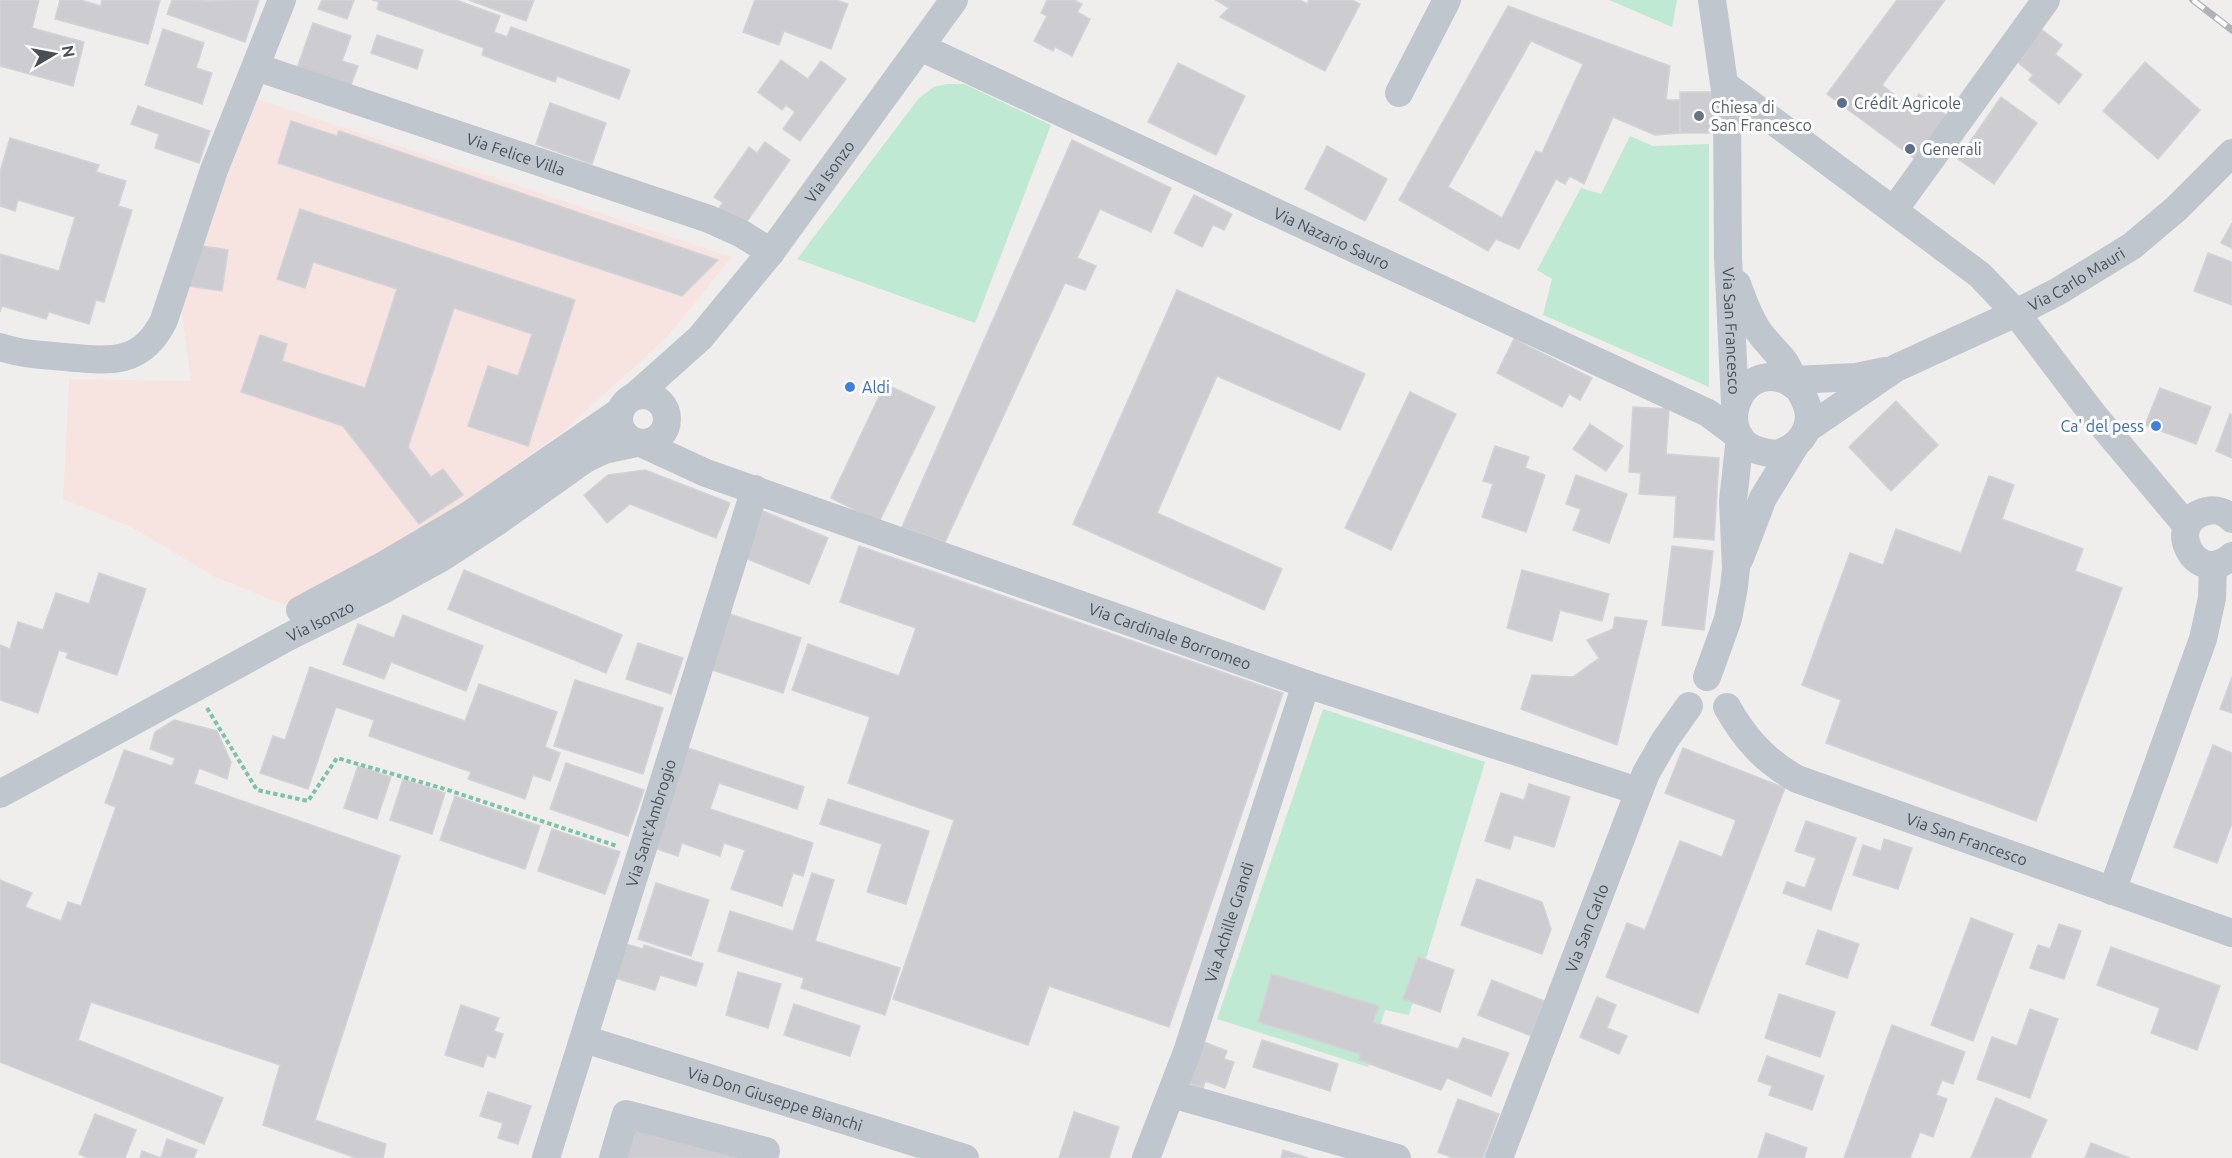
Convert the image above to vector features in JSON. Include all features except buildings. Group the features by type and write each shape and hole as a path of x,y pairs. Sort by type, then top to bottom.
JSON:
{"street":[{"path":"0,347 19,353 116,360 131,356 152,341 164,320 214,170 282,0"},
{"name":"Via Isonzo","path":"0,772 399,557 469,515 627,404 700,338 771,252 954,0"},
{"path":"1399,93 1447,0"},
{"name":"Via San Francesco","path":"1712,0 1727,113 1728,256 1735,403"},
{"path":"1894,210 2046,0"},
{"name":"Via Nazario Sauro","path":"920,47 1708,413 1740,437"},
{"name":"Via Felice Villa","path":"256,68 710,219 742,234 771,252"},
{"path":"1725,85 1980,275 2016,313 2092,413 2187,526"},
{"name":"Via Carlo Mauri","path":"1801,437 1896,368 2057,292 2132,246 2177,208 2232,153"},
{"name":"Via San Francesco","path":"1728,256 1749,314 1765,340 1789,369 1794,383"},
{"name":"Via Isonzo","path":"665,413 700,338"},
{"name":"Via Carlo Mauri","path":"1794,383 1856,377 1896,368"},
{"path":"1727,707 1721,715 1703,718 1695,714 1689,706 1688,693 1695,682 1707,677 1728,619 1736,569 1763,498 1801,437 1809,416 1807,403 1794,383 1782,379 1762,378 1741,392 1735,403 1735,427 1749,447 1770,454 1780,453 1801,437"},
{"path":"651,397 665,413 662,434 657,439 639,443 623,434 620,428 627,404 651,397"},
{"name":"Via Cardinale Borromeo","path":"665,413 689,456 706,473"},
{"path":"1736,569 1733,512 1740,437"},
{"name":"Via Isonzo","path":"0,794 194,687 441,558 498,521 585,459 604,450 639,443"},
{"name":"Via Cardinale Borromeo","path":"639,443 706,473 1306,684 1638,791"},
{"name":"Via Sant'Ambrogio","path":"546,1158 755,489"},
{"path":"2112,891 2203,639 2222,561 2204,564 2194,558 2185,542 2187,526 2196,515 2205,511 2222,512 2232,519"},
{"name":"Via San Francesco","path":"1707,677 1723,683 1729,699 1727,707 1742,733 1753,746 1768,761 1797,779 2232,933"},
{"name":"Via Achille Grandi","path":"1146,1158 1188,1052 1306,684"},
{"name":"Via San Carlo","path":"1498,1158 1638,791 1665,740 1689,706"},
{"name":"Via Don Giuseppe Bianchi","path":"584,1039 965,1158"},
{"path":"1172,1094 1396,1158"},
{"path":"614,1158 626,1114 766,1151"}],"path":[{"path":"194,687 257,790 308,801 337,758 445,789 641,854"}],"shaded area":[{"path":"258,99 732,257 665,339 564,431 426,529 289,607 215,577 131,527 63,499 69,379 191,381 179,292"}],"green space":[{"path":"1609,0 1677,0 1672,27"},
{"path":"964,84 1051,125 975,323 797,259 919,98 934,87"},
{"path":"1630,136 1653,146 1709,144 1709,387 1543,315 1552,279 1537,270 1581,188 1601,194"},
{"path":"1323,709 1485,762 1409,1015 1385,1010 1368,1067 1217,1019"}],"railway":[{"path":"2193,0 2232,30"}],"place":[{"name":"Crédit Agricole","path":"1842,103"},
{"name":"Chiesa di San Francesco","path":"1699,116"},
{"name":"Generali","path":"1910,149"},
{"name":"Aldi","path":"850,387"},
{"name":"Ca' del pess","path":"2156,426"}]}
